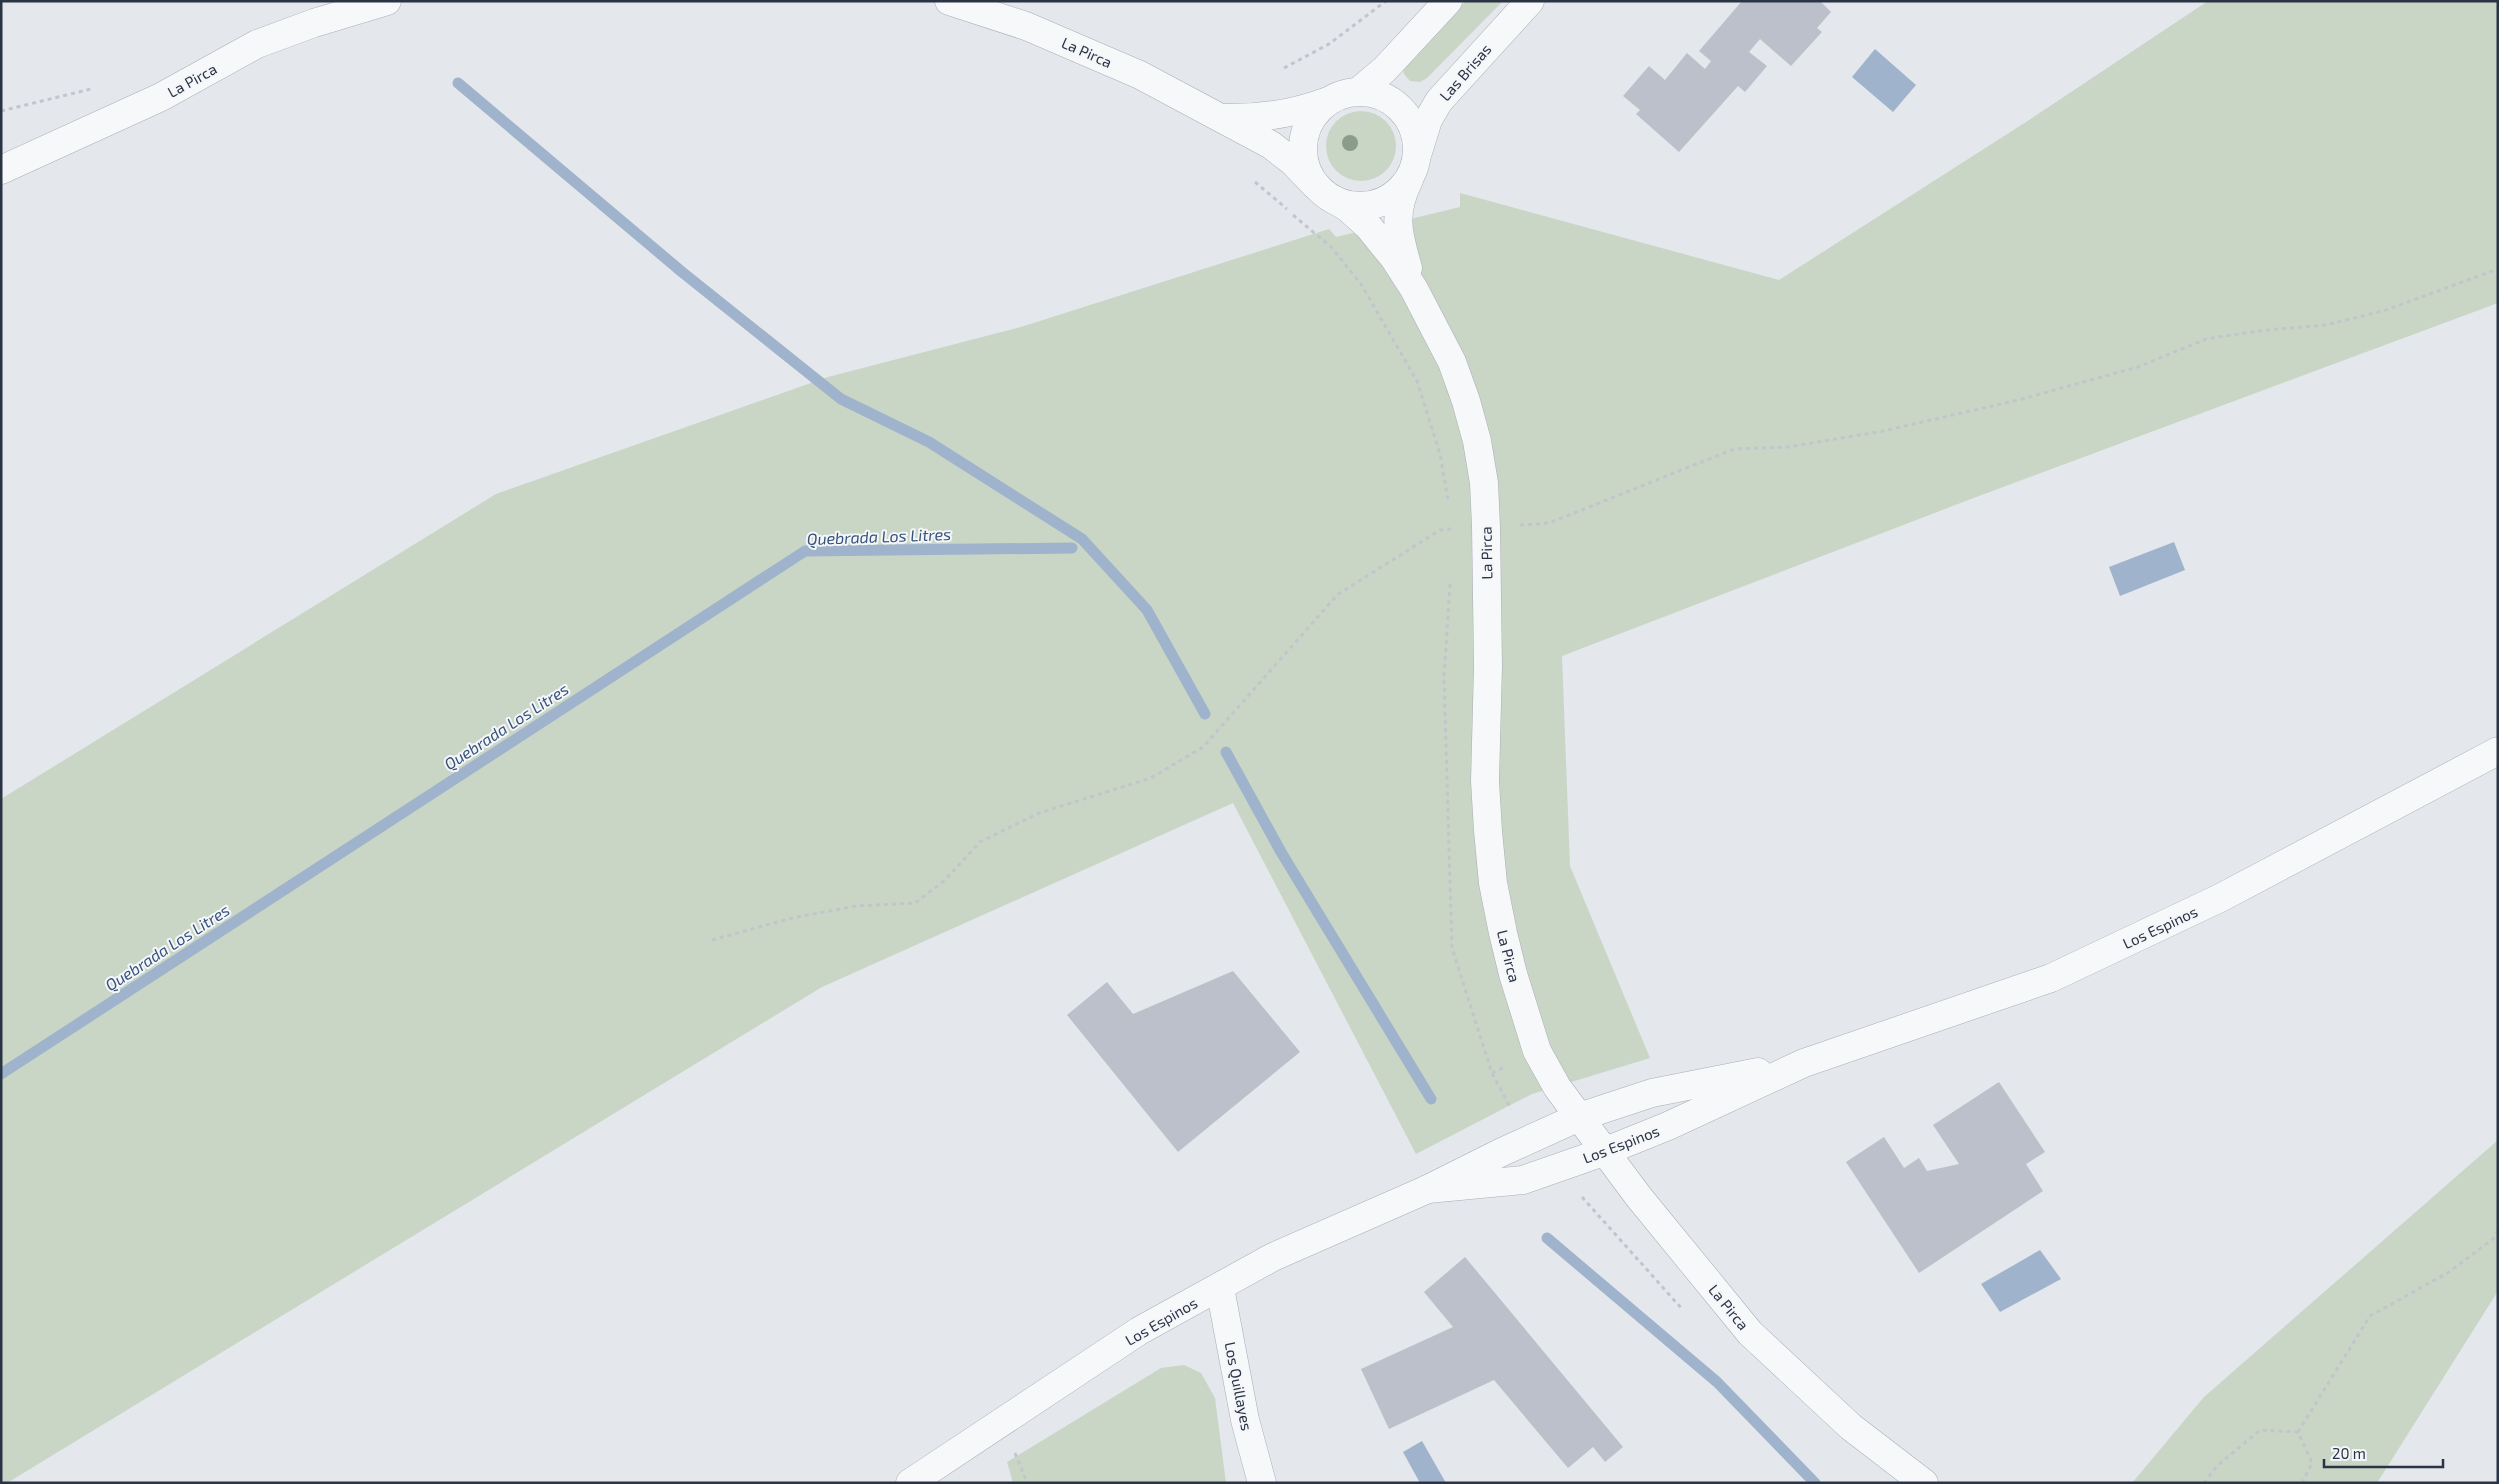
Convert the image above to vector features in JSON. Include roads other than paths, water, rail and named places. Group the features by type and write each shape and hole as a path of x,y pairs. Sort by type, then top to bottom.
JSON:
{"street":[{"name":"La Pirca","path":"1,170 161,97 257,44 314,23 388,1"},
{"name":"La Pirca","path":"949,1 1026,26 1082,49 1140,75 1271,145 1293,162 1325,193 1348,208 1368,226 1394,258 1414,288 1452,362 1466,401 1477,442 1484,483 1488,666 1486,781 1493,882 1513,974 1537,1052 1557,1087 1638,1196 1750,1333 1851,1428 1924,1483"},
{"path":"1360,91 1385,69 1448,1"},
{"name":"Las Brisas","path":"1414,166 1428,120 1439,101 1530,1"},
{"path":"1360,91 1378,94 1396,103 1408,117 1416,135 1414,166 1399,191 1384,201 1368,206 1351,206 1325,193 1306,169 1303,150 1305,131 1314,114 1328,101 1343,94 1360,91"},
{"name":"La Pirca","path":"1220,118 1249,119 1288,114 1328,101"},
{"name":"La Pirca","path":"1414,166 1398,205 1398,221 1414,288"},
{"name":"Los Espinos","path":"1428,1189 1523,1180 1606,1151 1668,1126 1804,1063 2051,978 2220,898 2498,751"},
{"name":"Los Espinos","path":"910,1483 1139,1331 1220,1288 1273,1257 1428,1189 1502,1152 1579,1117 1652,1093 1804,1063"},
{"name":"Los Quillayes","path":"1220,1288 1244,1420 1262,1483"}],"water":[{"path":"1875,49 1916,85 1893,112 1852,77"},
{"path":"2174,542 2185,570 2120,596 2109,567"},
{"path":"2040,1250 2061,1279 2000,1312 1981,1284"},
{"path":"1422,1441 1446,1483 1420,1483 1403,1452"}],"waterway":[{"path":"458,83 682,272 841,399 929,442 1082,539 1147,610 1205,714"},
{"name":"Quebrada Los Litres","path":"1,1074 805,551 1072,548"},
{"path":"1226,752 1281,852 1431,1099"},
{"path":"1547,1238 1717,1382 1815,1483"}]}
